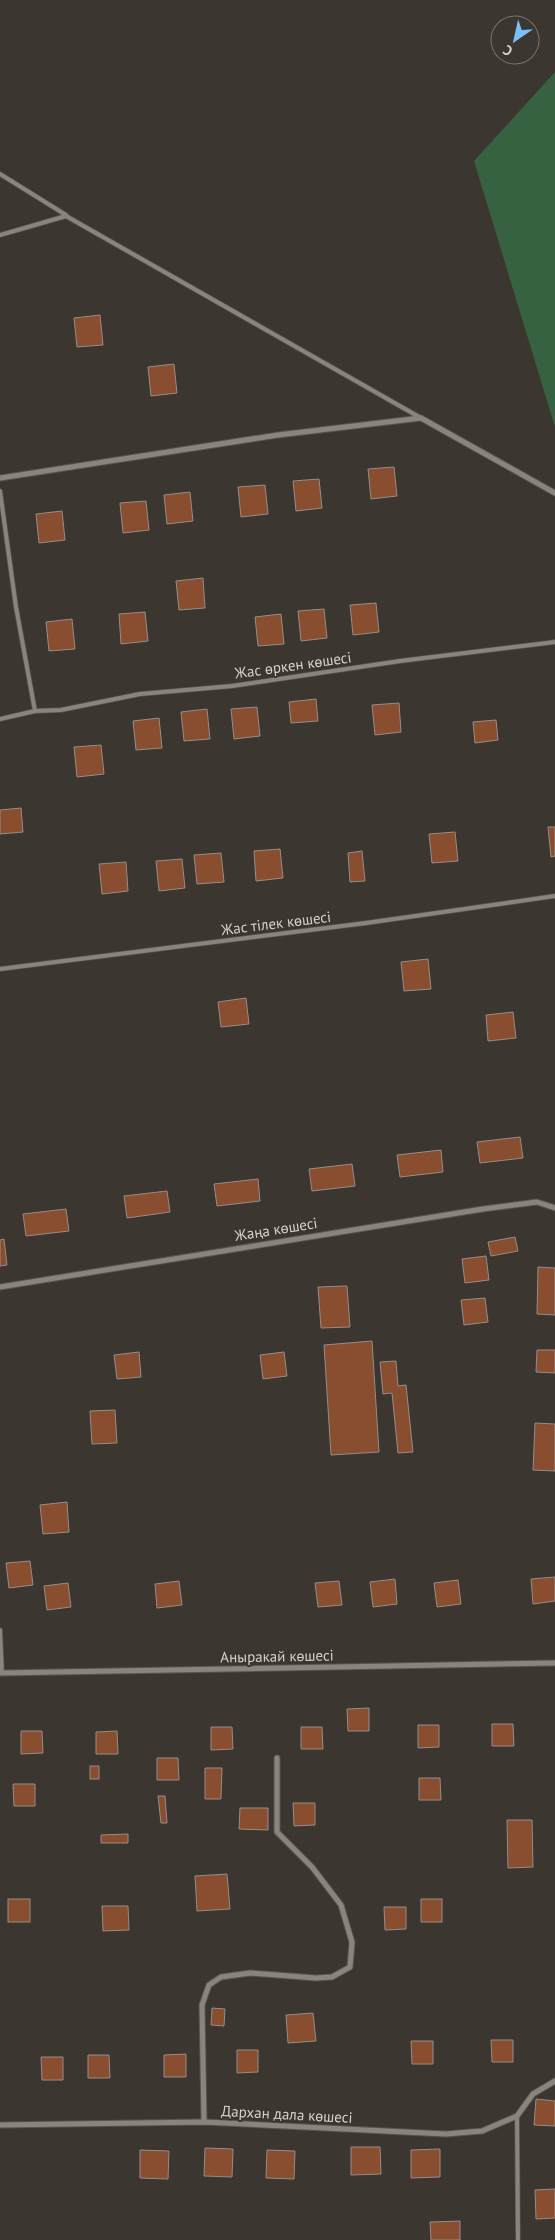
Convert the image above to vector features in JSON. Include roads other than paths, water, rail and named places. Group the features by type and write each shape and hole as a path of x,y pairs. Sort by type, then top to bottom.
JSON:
{"street":[{"path":"0,478 278,435 421,418 555,493"},
{"name":"Жаңа көшесі","path":"0,1287 483,1209 537,1202 555,1208"},
{"name":"Аныракай көшесі","path":"1,1673 555,1663"},
{"path":"204,2122 202,2004 209,1985 221,1977 250,1973 316,1978 332,1977 350,1967 352,1942 341,1905 312,1867 277,1832 277,1758"},
{"path":"517,2116 534,2094 555,2081"},
{"name":"Дархан дала көшесі","path":"0,2124 204,2122 446,2134 482,2130 517,2116"}],"lane":[{"path":"0,174 66,216 421,418"},
{"path":"0,235 22,227 66,216"},
{"path":"0,491 16,608 35,711"},
{"name":"Жас өркен көшесі","path":"0,719 35,711 61,710 140,694 232,686 410,659 555,642"},
{"name":"Жас тілек көшесі","path":"0,969 366,923 555,896"},
{"path":"0,1630 1,1673"},
{"path":"517,2116 518,2240"}]}
